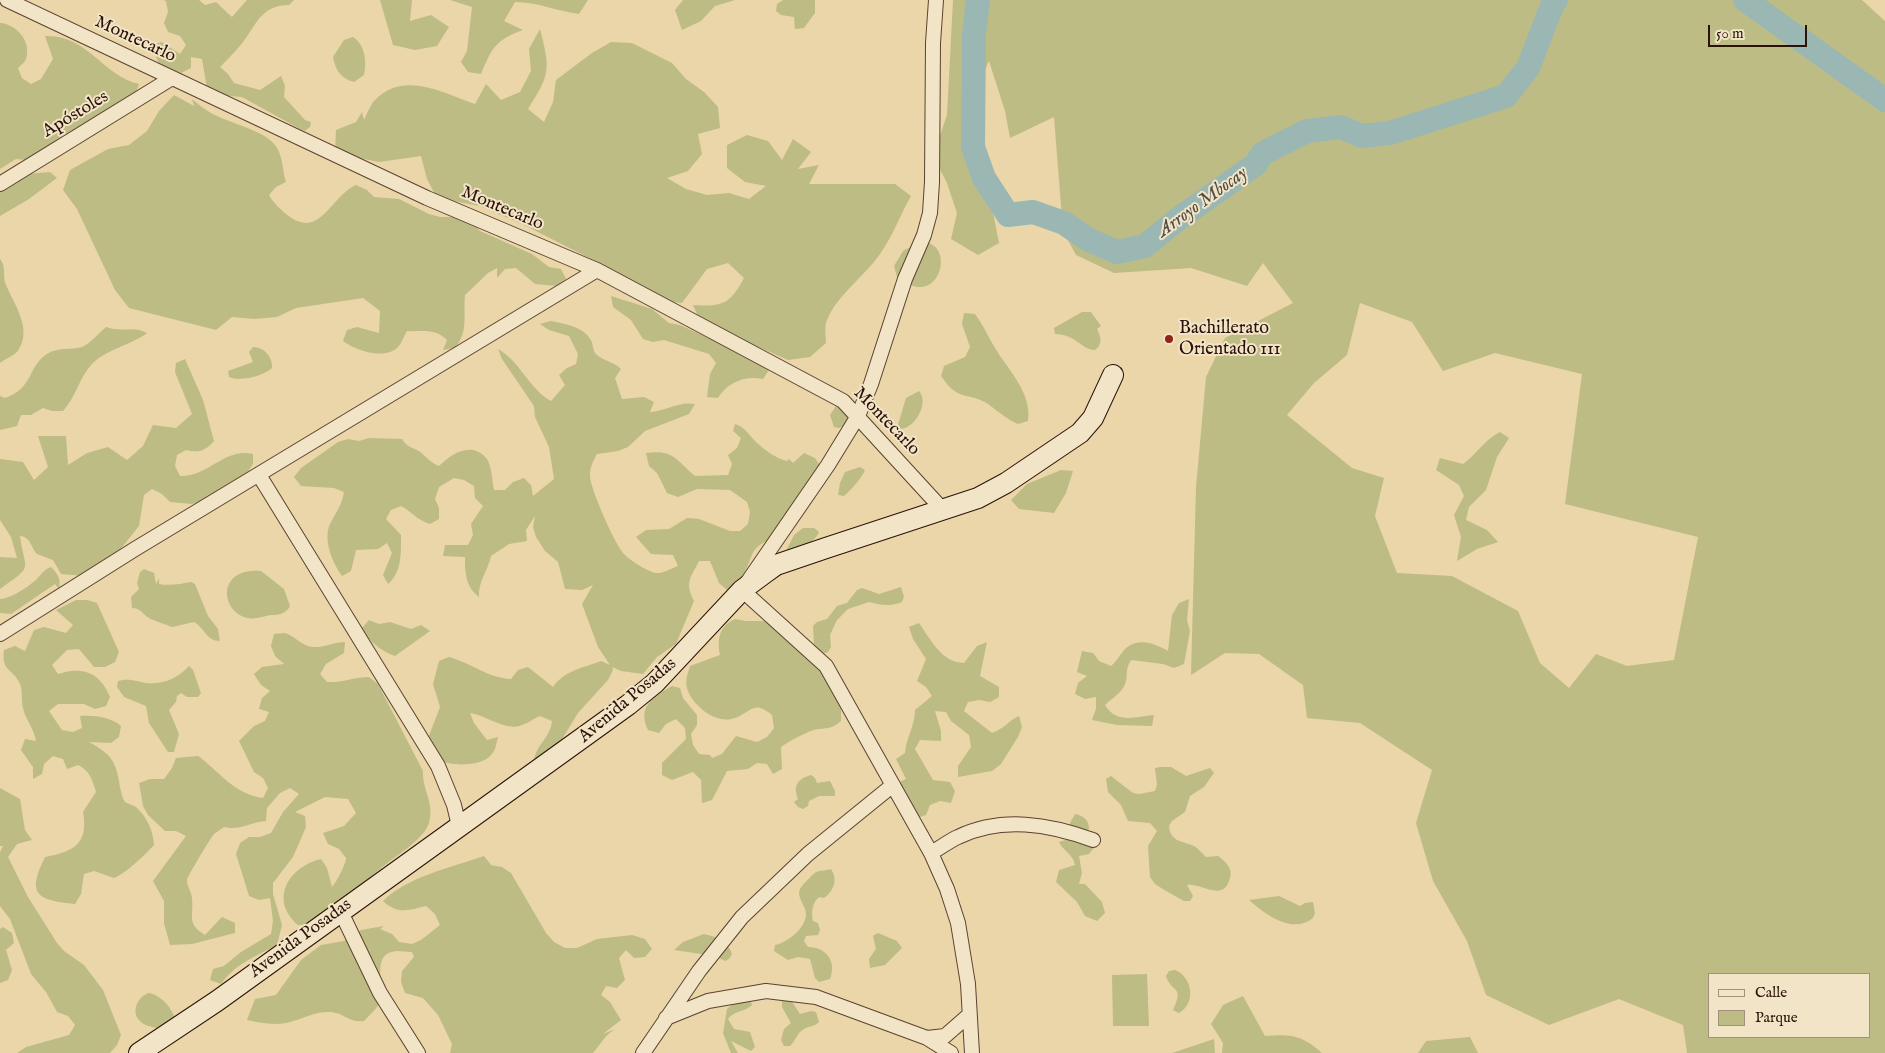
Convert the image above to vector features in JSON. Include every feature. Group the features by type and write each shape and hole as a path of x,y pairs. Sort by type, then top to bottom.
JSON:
{"street":[{"name":"Montecarlo","path":"7,0 427,198 597,270 843,401 943,510"},
{"path":"936,0 932,43 930,213 905,279 871,384 858,416 828,465 742,590 826,666 931,853 948,890 958,923 968,984 972,1053"},
{"name":"Apóstoles","path":"0,184 172,78"},
{"path":"0,634 134,549 597,270"},
{"name":"Avenida Posadas","path":"139,1053 217,1001 340,910 548,765 655,683 742,590 776,565 978,498 1006,483 1073,439 1093,418 1113,375"},
{"path":"259,475 438,766 454,806 459,826"},
{"path":"643,1053 699,971 742,917 808,854 893,785"},
{"path":"931,853 958,837 980,830 1009,825 1037,824 1067,830 1093,840"},
{"path":"340,910 380,993 418,1053"},
{"path":"666,1018 708,1002 766,991 816,997 927,1038 951,1053"},
{"path":"927,1038 945,1036 969,1015"}],"green space":[{"path":"163,0 199,0 205,5 216,2 232,17 247,0 294,0 289,5 274,8 264,14 242,44 220,67 234,83 260,90 281,76 285,86 284,97 305,120 311,122 310,127 305,131 242,97 217,95 207,89 202,59 191,57 191,68 181,73 160,66 151,45 162,42 180,54 186,45 180,36 168,32 164,23 168,12 166,1"},
{"path":"380,0 412,0 410,21 431,15 449,27 437,46 415,50 393,45"},
{"path":"450,0 588,0 579,14 532,3 515,2 504,21 523,30 500,41 492,51 481,74 468,72 461,62 467,51 472,7"},
{"path":"683,0 735,0 715,6 701,21 682,30 675,10"},
{"path":"783,0 815,0 815,13 804,28 795,29 794,17 781,15 776,11 777,4"},
{"path":"953,0 1862,0 1885,21 1885,1053 1687,1053 1683,1025 1619,999 1549,1025 1486,995 1467,941 1433,881 1416,823 1432,770 1360,723 1307,718 1303,685 1259,654 1225,653 1191,675 1196,487 1206,377 1225,338 1293,303 1263,263 1247,286 1191,268 1114,273 1076,255 1063,231 1054,117 1010,138 1005,111 989,61 974,93 976,137 979,164 989,192 999,243 978,255 951,239 957,213 947,183 933,156 947,115","holes":["1360,303 1412,322 1443,371 1495,353 1582,374 1565,504 1698,537 1674,660 1627,666 1596,654 1569,688 1540,663 1518,611 1452,576 1397,573 1375,516 1384,478 1352,468 1287,415 1314,383 1347,355"]},
{"path":"0,23 17,30 25,40 27,46 26,59 18,68 22,78 31,84 41,79 53,59 45,36 60,37 84,48 126,80 139,84 136,93 62,136 27,160 16,159 0,169"},
{"path":"540,29 547,62 545,78 528,109 544,122 553,102 556,80 592,53 611,42 632,43 672,63 686,79 704,92 718,107 720,128 698,134 702,154 688,171 667,178 686,189 707,195 729,193 749,199 766,186 745,182 727,168 727,145 747,135 768,141 782,160 793,139 811,152 798,169 819,165 809,184 895,184 911,196 880,254 837,302 827,320 826,343 810,357 788,360 747,342 703,328 693,305 712,305 724,302 730,298 744,278 728,263 707,269 682,303 661,301 601,264 522,224 480,206 437,198 427,179 421,156 379,162 335,153 336,130 356,122 362,112 364,120 375,100 386,91 398,86 411,85 437,90 475,104 486,84 501,100 520,92 531,71 529,49"},
{"path":"353,37 363,49 365,64 364,75 354,82 349,81 339,73 333,57 344,40"},
{"path":"174,95 194,106 192,99 211,113 259,133 275,145 279,152 286,182 276,187 269,195 275,204 290,217 301,222 310,223 318,219 339,198 356,185 367,190 374,197 399,199 429,214 440,217 462,217 472,222 480,231 532,254 549,267 561,269 566,279 557,286 535,284 516,268 505,269 497,278 497,268 488,273 465,295 464,329 459,342 455,348 443,350 447,340 438,334 428,331 407,331 398,347 391,352 385,353 369,352 354,348 343,341 347,330 357,327 379,333 380,311 363,298 296,308 277,317 254,319 232,317 216,330 129,308 115,290 77,209 63,190 70,170 108,149 129,145 147,131 159,111"},
{"path":"50,172 57,178 29,199 0,216 0,191 27,174"},
{"path":"920,242 930,243 937,248 941,264 939,273 934,280 928,285 916,287 897,277 894,266 903,251"},
{"path":"0,259 3,265 5,282 20,316 24,333 19,349 0,363"},
{"path":"611,296 652,309 669,323 680,325 730,348 769,370 763,379 744,379 726,388 718,398 707,397 710,374 716,363 709,354 664,340 653,342 643,339 631,320 613,307"},
{"path":"1082,312 1091,312 1101,326 1097,329 1100,343 1095,350 1086,348 1069,337 1055,334 1054,328"},
{"path":"964,313 975,314 1019,384 1027,402 1028,421 1018,424 1014,422 981,400 953,390 941,376 944,366 965,357 970,347 962,324"},
{"path":"551,321 563,323 585,333 592,342 595,353 621,369 615,378 622,399 644,397 654,402 650,412 683,404 695,404 689,414 645,431 628,447 618,451 597,454 592,464 591,482 617,544 623,553 642,567 659,573 678,566 673,555 651,554 636,537 646,530 669,529 687,518 699,519 730,531 740,531 748,524 750,512 747,502 730,490 697,489 678,497 667,493 657,473 649,466 646,453 669,454 695,476 728,475 732,464 728,455 737,448 741,438 733,431 735,424 744,429 763,448 778,458 787,461 789,459 793,463 804,453 815,458 821,467 769,540 754,550 739,580 727,590 719,583 710,561 699,561 689,584 694,601 676,644 657,657 643,674 621,671 612,667 613,670 608,680 578,713 561,741 534,760 538,749 549,732 552,721 540,716 516,727 503,725 470,713 474,723 487,740 498,737 496,747 487,759 467,764 451,764 440,760 432,751 427,741 440,707 433,684 439,661 449,657 495,676 511,679 518,670 528,667 553,687 563,677 575,670 601,661 610,665 598,647 582,604 593,585 582,590 565,589 558,562 545,551 536,537 533,527 535,516 526,530 527,541 509,544 491,556 480,586 479,597 471,589 467,580 465,557 443,556 445,545 468,545 473,535 471,524 483,506 475,498 474,486 464,480 454,478 439,487 435,499 439,508 439,519 430,524 401,506 391,510 386,519 401,535 401,549 400,562 396,574 388,584 383,575 392,553 387,543 378,549 356,550 351,571 342,576 332,558 328,544 328,530 344,492 334,488 301,486 294,477 301,468 338,442 348,439 359,441 369,438 402,439 407,445 419,451 439,466 449,457 462,451 475,450 481,453 489,462 494,490 505,490 513,482 524,478 531,485 533,496 554,479 549,447 535,417 534,406 502,359 498,349 512,360 543,396 551,401 565,385 559,375 567,368 576,364 578,354 569,336 549,330 540,324"},
{"path":"106,327 137,330 147,333 92,364 63,411 52,411 43,408 31,415 21,415 17,426 0,430 0,396 5,398 21,389 36,365 47,354 55,350 82,347"},
{"path":"253,347 257,347 267,353 271,360 272,368 252,377 240,379 229,377 228,371 253,362 249,352"},
{"path":"185,359 203,400 214,441 202,450 186,450 177,455 175,466 180,476 199,472 225,458 243,453 253,454 253,464 247,473 202,501 192,504 170,502 162,494 152,489 144,495 139,526 119,551 84,576 61,574 53,560 37,554 29,541 20,536 25,567 19,575 0,589 0,557 17,558 11,537 0,520 0,459 23,462 34,480 48,467 38,436 66,436 68,465 87,453 108,447 127,460 143,446 153,425 176,428 192,414 175,372 176,363"},
{"path":"919,391 923,403 918,417 908,427 897,428 906,398"},
{"path":"841,404 848,412 849,423 839,428 834,427 830,415 836,406"},
{"path":"1500,432 1509,438 1497,457 1486,490 1469,507 1466,520 1487,530 1498,542 1477,549 1457,561 1461,537 1454,515 1464,496 1459,485 1436,470 1440,458 1463,464 1489,439"},
{"path":"860,467 865,470 859,480 844,496 838,495 840,483 845,472"},
{"path":"1061,470 1073,471 1066,493 1054,513 1019,509 1011,500 1027,484"},
{"path":"803,528 814,528 819,532 809,543 786,551 794,535"},
{"path":"51,567 60,582 59,589 55,584 11,614 0,613 0,599 14,595"},
{"path":"144,569 154,573 156,584 159,578 159,584 171,585 191,582 195,584 208,616 218,629 220,641 209,637 194,622 172,627 149,618 139,610 132,608 131,597 139,589 137,583 140,572"},
{"path":"261,571 284,589 290,606 282,614 277,615 248,618 239,615 232,609 228,601 229,583 235,577 246,572"},
{"path":"901,587 904,597 902,602 885,605 869,602 848,609 837,620 830,635 831,647 828,652 823,654 814,647 813,626 817,622 827,619 837,606 847,603 857,590 862,588 879,594"},
{"path":"1189,599 1187,620 1190,631 1184,664 1174,668 1163,664 1131,660 1124,687 1105,705 1109,711 1120,717 1133,718 1154,715 1152,726 1117,725 1092,720 1096,709 1096,697 1085,699 1075,694 1078,683 1087,676 1077,672 1082,651 1093,653 1099,661 1111,666 1126,648 1137,643 1153,644 1168,651 1172,615 1179,603"},
{"path":"76,600 87,600 97,603 119,652 115,662 105,667 94,667 79,649 67,650 52,665 58,674 75,671 89,673 101,682 110,697 106,706 95,709 84,704 58,704 49,711 62,730 73,732 82,728 80,716 102,717 112,720 121,726 119,737 111,743 89,742 103,751 112,760 117,771 124,800 126,803 136,807 146,819 151,829 154,845 119,876 114,878 94,871 84,874 81,894 75,904 44,897 36,888 36,880 45,857 64,852 77,845 84,832 83,812 96,792 92,779 85,770 78,765 67,769 63,759 53,756 44,764 42,774 33,779 33,767 21,750 25,739 36,741 35,736 24,712 20,684 4,662 4,650 15,646 25,651 34,630 44,627 66,633 73,625 56,610"},
{"path":"735,619 769,621 815,666 826,666 841,699 841,721 831,727 805,733 781,747 782,769 773,774 767,764 757,763 748,769 727,771 712,800 702,803 701,780 693,772 672,780 662,775 662,763 686,739 685,728 676,719 666,724 659,733 648,730 644,715 646,708 653,698 672,686 680,688 683,698 697,715 697,725 691,734 693,745 699,754 710,755 712,758 722,754 736,736 757,742 767,737 774,728 772,715 765,710 755,708 731,719 718,718 698,706 687,688 690,666 720,655 719,638 722,629"},
{"path":"369,620 379,624 390,622 411,629 421,625 430,631 395,656 380,648 365,633 362,628"},
{"path":"919,623 937,649 956,662 964,663 977,646 987,642 980,676 999,687 999,697 990,702 979,700 968,702 964,711 992,733 1019,716 1022,727 1001,764 992,771 958,777 958,766 971,747 969,735 951,721 946,712 935,711 941,731 941,741 920,740 915,749 933,780 950,782 955,791 951,803 940,801 930,805 926,815 917,818 893,785 906,779 896,759 905,753 914,721 915,710 932,696 926,687 917,681 926,659 913,639 909,627"},
{"path":"285,633 309,647 321,647 345,642 344,653 326,664 320,674 327,682 369,677 378,684 423,771 430,809 429,823 421,836 314,923 298,925 289,915 285,905 284,895 286,886 299,869 321,859 327,868 332,887 341,873 346,858 339,849 328,844 323,833 344,826 356,813 348,799 325,797 295,812 305,816 306,827 293,857 273,883 273,894 282,925 277,945 239,966 221,984 210,980 213,969 224,966 241,952 271,934 273,921 270,898 259,900 249,896 236,854 240,843 249,837 260,837 271,833 283,812 299,794 290,788 280,793 267,808 266,821 235,828 224,827 214,834 188,877 187,883 192,896 192,919 195,927 205,935 222,917 235,923 235,933 192,944 170,945 164,923 164,901 153,881 186,836 176,831 165,831 148,815 143,806 139,783 150,779 164,779 176,758 198,756 235,787 253,796 263,798 268,788 263,778 254,772 239,741 254,726 265,721 269,712 259,709 262,698 270,691 261,685 254,674 262,667 284,664 275,656 271,646 274,634"},
{"path":"189,666 193,670 201,693 198,697 187,697 181,693 177,696 176,702 169,710 179,734 174,752 168,752 149,723 146,706 124,697 117,687 118,681 164,682 180,674"},
{"path":"1171,767 1186,776 1210,768 1214,773 1204,787 1190,796 1185,812 1172,821 1169,826 1174,838 1196,847 1206,857 1218,856 1226,863 1231,874 1227,885 1218,891 1187,885 1193,896 1190,901 1184,901 1155,884 1150,877 1148,846 1157,831 1150,823 1128,821 1121,805 1108,792 1106,779 1111,776 1133,793 1139,794 1155,791 1157,785 1155,768"},
{"path":"811,775 817,783 830,781 835,791 835,796 819,796 809,801 808,806 803,809 794,802 798,799 796,787 799,781"},
{"path":"0,788 20,799 25,830 32,840 17,844 8,857 28,897 57,943 64,951 84,965 103,990 121,1035 117,1045 110,1053 17,1053 26,1047 69,1035 75,1025 68,1016 57,1012 46,992 31,974 10,919 0,906 0,852 3,846 0,846"},
{"path":"1075,814 1087,821 1089,829 1083,832 1097,844 1089,854 1079,856 1082,873 1079,884 1085,884 1102,902 1105,913 1097,921 1085,916 1077,902 1056,882 1059,870 1075,865 1072,858 1059,842 1069,839 1070,823"},
{"path":"484,856 491,865 502,867 511,873 546,933 554,942 565,948 577,948 597,939 632,935 645,939 652,949 645,957 634,958 626,950 619,958 625,980 617,988 606,986 601,995 610,1002 621,1020 603,1034 615,1029 593,1053 450,1053 452,1044 438,1015 423,998 405,993 401,982 402,971 414,957 412,952 397,951 389,953 384,957 380,970 380,1000 376,1009 364,1021 354,1021 331,1012 315,1014 279,1024 247,1020 255,999 276,995 301,960 321,945 344,941 361,930 384,926 380,929 392,934 399,942 412,944 421,940 440,925 435,914 426,906 399,910 383,901 404,885 417,879"},
{"path":"831,869 834,885 824,898 819,897 813,908 813,921 818,923 820,930 818,935 806,936 804,941 808,947 825,952 831,961 832,972 830,979 819,982 815,978 810,959 798,957 788,960 774,951 775,945 780,944 795,934 803,924 806,911 799,895 801,887 816,872"},
{"path":"1279,896 1300,906 1313,902 1315,913 1313,918 1305,923 1296,924 1279,921 1249,900"},
{"path":"3,927 12,933 14,943 6,950 12,970 8,980 0,983 0,929"},
{"path":"878,933 897,941 902,948 885,965 870,968 869,959 876,949 873,936"},
{"path":"704,934 718,938 728,946 732,954 729,959 725,961 715,956 674,950 683,942"},
{"path":"1175,970 1186,978 1190,991 1188,1003 1179,1013 1173,1010 1178,997 1176,990 1166,976 1169,971"},
{"path":"1147,974 1149,1026 1113,1026 1112,975"},
{"path":"149,993 165,1002 175,1019 158,1029 141,1022 136,1012 139,1000"},
{"path":"1243,996 1265,1036 1282,1035 1296,1037 1308,1042 1322,1053 1222,1053 1223,1043 1211,1024 1223,1005"},
{"path":"785,997 791,1000 800,1014 811,1011 816,1012 819,1022 802,1031 790,1046 784,1046 781,1040 784,1029 791,1023 782,1007 782,1001"},
{"path":"750,999 752,1005 728,1019 734,1029 750,1032 755,1047 751,1051 731,1041 738,1053 731,1053 723,1033 727,1009 735,1002"},
{"path":"1470,1037 1478,1053 1418,1053 1426,1041"},
{"path":"1214,1039 1215,1053 1172,1053"}],"waterway":[{"name":"Arroyo Mbocay","path":"978,0 974,34 973,147 984,178 1008,215 1033,212 1064,223 1089,240 1117,252 1145,246 1178,219 1256,164 1262,154 1307,131 1341,127 1362,136 1390,133 1506,96 1528,68 1553,3 1556,0"},
{"name":"Arroyo Mbocay","path":"1745,0 1885,100"}],"place":[{"name":"Bachillerato Orientado 111","path":"1169,339"}]}
